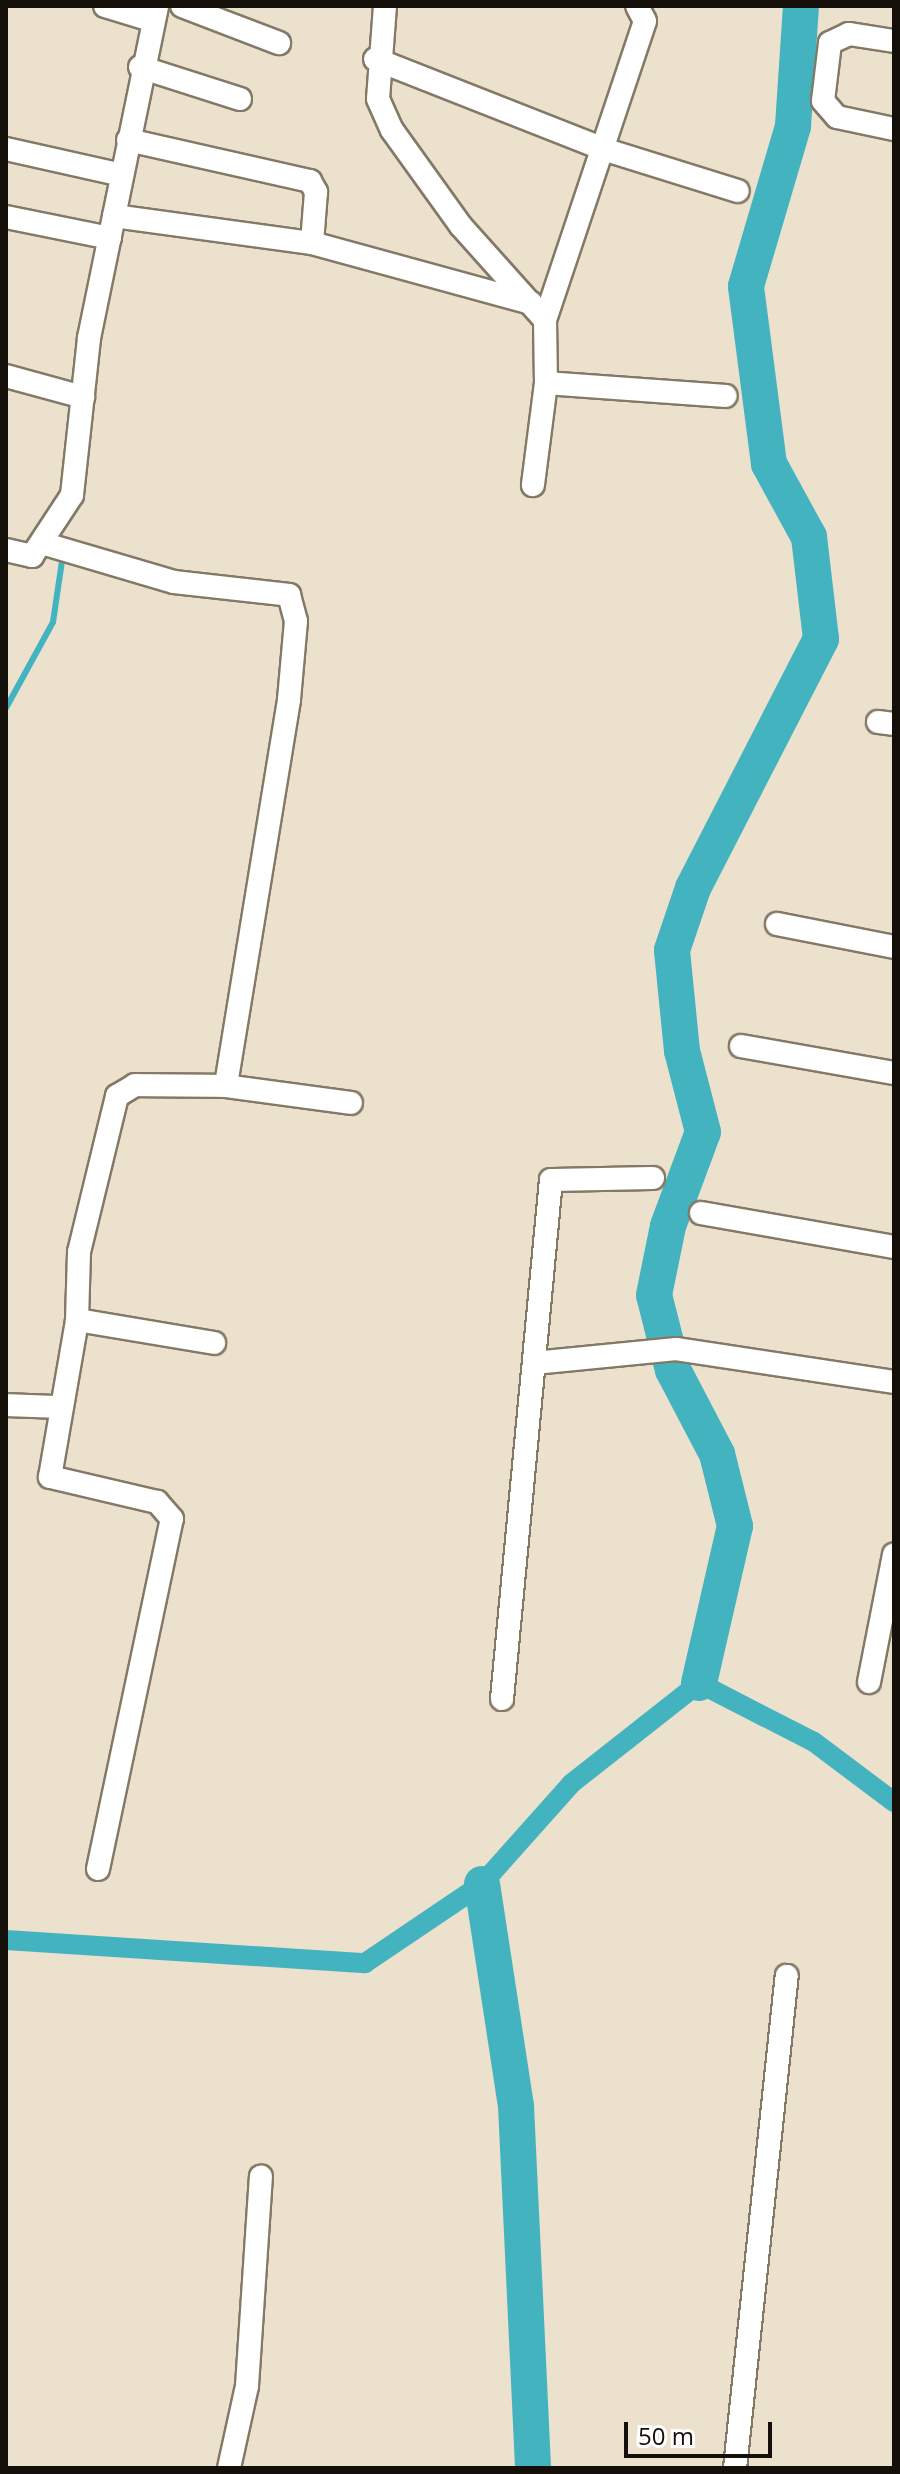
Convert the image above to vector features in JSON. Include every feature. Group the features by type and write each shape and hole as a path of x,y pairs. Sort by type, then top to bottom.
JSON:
{"street":[{"path":"6,550 32,556 45,544 72,495 83,397 140,67 154,13 105,6"},
{"path":"182,6 279,43"},
{"path":"385,6 375,59 378,99 392,130 461,226 539,312"},
{"path":"533,485 546,383 539,312 603,149 645,21 637,6"},
{"path":"894,41 849,34 830,43 823,101 837,117 894,129"},
{"path":"375,59 603,149 738,191"},
{"path":"140,67 240,99"},
{"path":"128,140 310,181 316,192 312,243"},
{"path":"6,149 122,175"},
{"path":"6,217 312,243 539,312"},
{"path":"6,376 83,397"},
{"path":"546,383 726,396"},
{"path":"45,544 174,582 289,595 296,621 289,700 226,1086"},
{"path":"777,924 894,947"},
{"path":"741,1046 894,1073"},
{"path":"98,1869 172,1519 157,1502 50,1477 57,1407 77,1320 90,1185 117,1096 135,1085 226,1086 351,1103"},
{"path":"502,1699 551,1180 653,1178"},
{"path":"701,1213 894,1247"},
{"path":"77,1320 214,1343"},
{"path":"534,1363 676,1349 894,1382"},
{"path":"6,1405 57,1407"},
{"path":"869,1682 894,1554"},
{"path":"735,2468 787,1976"},
{"path":"229,2468 247,2386 261,2176"}],"waterway":[{"path":"699,1683 735,1526 717,1454 673,1370 654,1295 668,1226 703,1132 682,1051 672,950 693,888 821,639 809,537 769,464 746,286 793,126 801,6"},
{"path":"6,708 53,622 62,561"},
{"path":"6,1940 365,1963 482,1884 572,1783 699,1683 814,1742 894,1802"},
{"path":"482,1884 516,2106 533,2468"}]}
